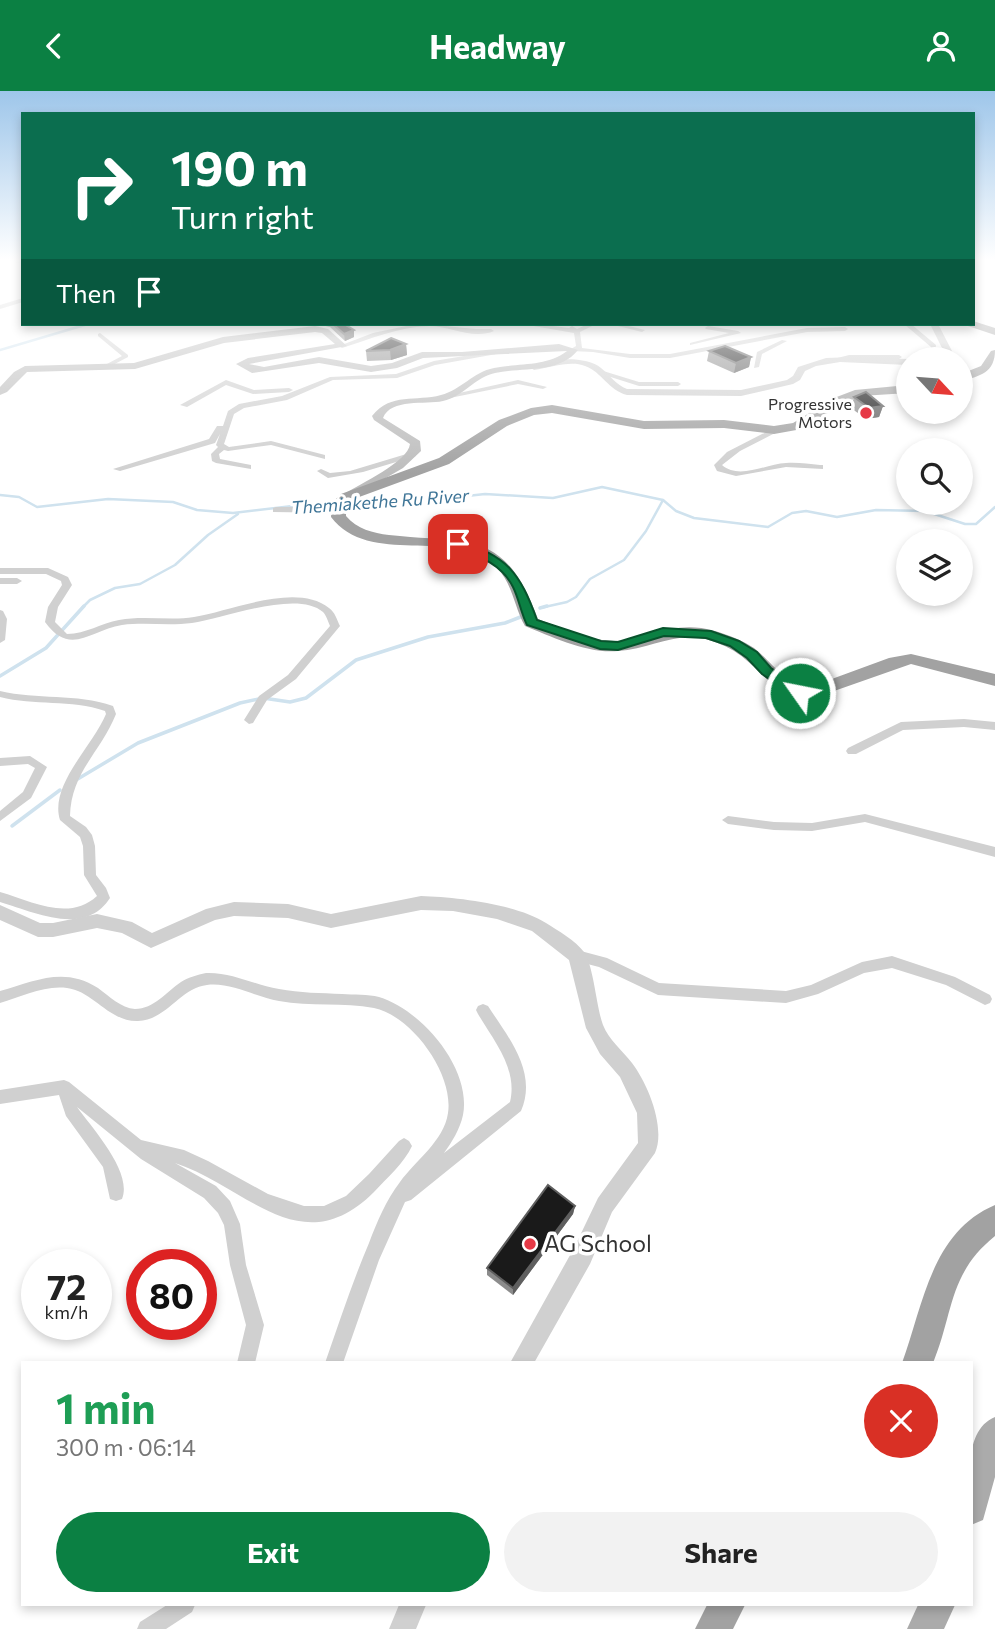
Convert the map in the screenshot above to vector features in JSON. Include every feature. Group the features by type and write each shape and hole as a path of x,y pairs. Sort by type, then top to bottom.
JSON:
{"highway":[{"path":"973,373 985,368 995,353"},
{"path":"896,390 859,393 838,401 797,426 774,429 724,424 644,425 545,410 519,415 444,461 342,503 342,523 356,532 377,538 458,544 493,558 519,587 531,622 600,645 618,646 663,632 707,634 734,644 752,655 766,671 800,693 811,693 895,661 911,659 995,680"},
{"path":"918,1361 925,1348 938,1294 954,1259 973,1233 995,1219"},
{"path":"713,1629 726,1606"}],"main road":[{"path":"0,393 25,369 135,366 223,340 296,331"},
{"path":"320,331 325,331 342,346"},
{"path":"342,346 241,364 252,370 264,370 319,360 355,368 378,369 422,355 559,347 573,350 571,355 558,361 476,376 445,397 398,403 383,409 377,416 381,423 408,436 416,443 413,454 342,503"},
{"path":"973,1500 985,1451 995,1433"},
{"path":"925,1629 936,1606"}],"street":[{"path":"342,346 371,335 394,331"},
{"path":"456,331 491,331"},
{"path":"573,350 579,347 577,331"},
{"path":"658,356 738,333 725,331"},
{"path":"573,350 658,356 803,331"},
{"path":"915,331 934,347"},
{"path":"937,331 946,347"},
{"path":"100,335 126,356 107,366"},
{"path":"756,367 759,353 784,340 775,337"},
{"path":"184,405 226,382 248,391 272,392 327,380 397,376 434,363 509,350"},
{"path":"531,367 582,362 596,367 614,387 627,392 731,394 790,382 797,378 801,369 826,362 896,360"},
{"path":"600,372 639,384 678,384"},
{"path":"117,470 212,441 219,433 224,413 242,406 284,398 327,380"},
{"path":"445,397 518,382 544,387"},
{"path":"222,447 220,445 230,413 242,406"},
{"path":"774,429 758,441 728,454 718,465 720,469 729,473 748,473 789,465 820,467"},
{"path":"248,467 216,461 215,454 222,447 271,443 322,457"},
{"path":"321,471 328,476 343,474 413,454"},
{"path":"275,510 342,503"},
{"path":"0,571 48,571 65,579 67,585 53,607 50,622 62,636 72,638 116,623 197,619 276,601 308,601 321,605 329,613 335,626 292,677 263,698 249,720"},
{"path":"0,581 17,581"},
{"path":"0,613 0,640"},
{"path":"0,694 41,702 97,703 109,709 111,714 105,729 70,779 63,806 64,817 81,829 86,837 90,853 89,873 103,892 104,898 99,904 86,910 51,914 0,897"},
{"path":"852,751 901,726 964,723 995,726"},
{"path":"0,762 30,760 41,767 27,795 0,817"},
{"path":"728,820 774,826 812,827 865,818 995,852"},
{"path":"0,912 38,930 97,922 126,927 151,941 212,914 234,909 288,911 331,921 421,903 453,904 497,912 538,926 578,955 602,962 658,989 678,993 786,997 813,990 862,968 892,962 939,977 985,999"},
{"path":"522,1361 582,1256 605,1205 648,1146 647,1113 627,1071 607,1048 595,1028 578,955"},
{"path":"0,997 44,982 68,982 89,990 123,1011 133,1015 147,1014 158,1009 184,986 208,978 276,995 377,1003 401,1013 435,1048 448,1068 455,1090 456,1114 447,1133 410,1178 397,1201 359,1290 335,1361"},
{"path":"397,1201 484,1128 507,1115 516,1106 520,1096 520,1076 483,1010"},
{"path":"0,1097 64,1087 135,1145 210,1192 224,1207 232,1224 238,1265 255,1325 246,1361"},
{"path":"64,1087 71,1111 110,1164 116,1193"},
{"path":"135,1145 185,1158 292,1213 314,1216 341,1208 366,1188 404,1146"},
{"path":"147,1629 183,1606"},
{"path":"402,1629 413,1606"}],"building":[{"path":"391,338 406,344 390,350 366,351"},
{"path":"725,346 751,357 736,363 709,351"},
{"path":"866,392 883,406 869,408 854,397"},
{"name":"AG School","path":"548,1185 575,1206 513,1288 487,1268"}],"waterway":[{"path":"0,350 65,331"},
{"name":"Themiakethe Ru River","path":"0,495 19,497 37,507 108,499 173,502 197,510 233,513 301,505 404,503 485,494 553,498 602,487 663,500"},
{"path":"547,606 540,608 567,602 576,597 590,579 624,560 646,531 663,500"},
{"name":"Themiakethe Ru River","path":"663,500 676,511 694,518 768,527 792,513 806,511 837,517 876,510 925,511 965,524 976,524 995,507"},
{"path":"84,606 90,600 115,588 140,584 175,565 208,535 238,514"},
{"path":"0,676 46,648 84,606"},
{"path":"76,780 138,743 240,703 263,698 290,702 306,698 356,660 428,637 505,623 523,616"},
{"path":"12,826 60,790"}],"place":[{"name":"Progressive Motors","path":"866,413"},
{"name":"AG School","path":"530,1244"}],"route":[{"path":"458,544 477,549 506,569 519,587 531,622 600,645 618,646 663,632 707,634 734,644 752,655 766,671 800,693"}]}
